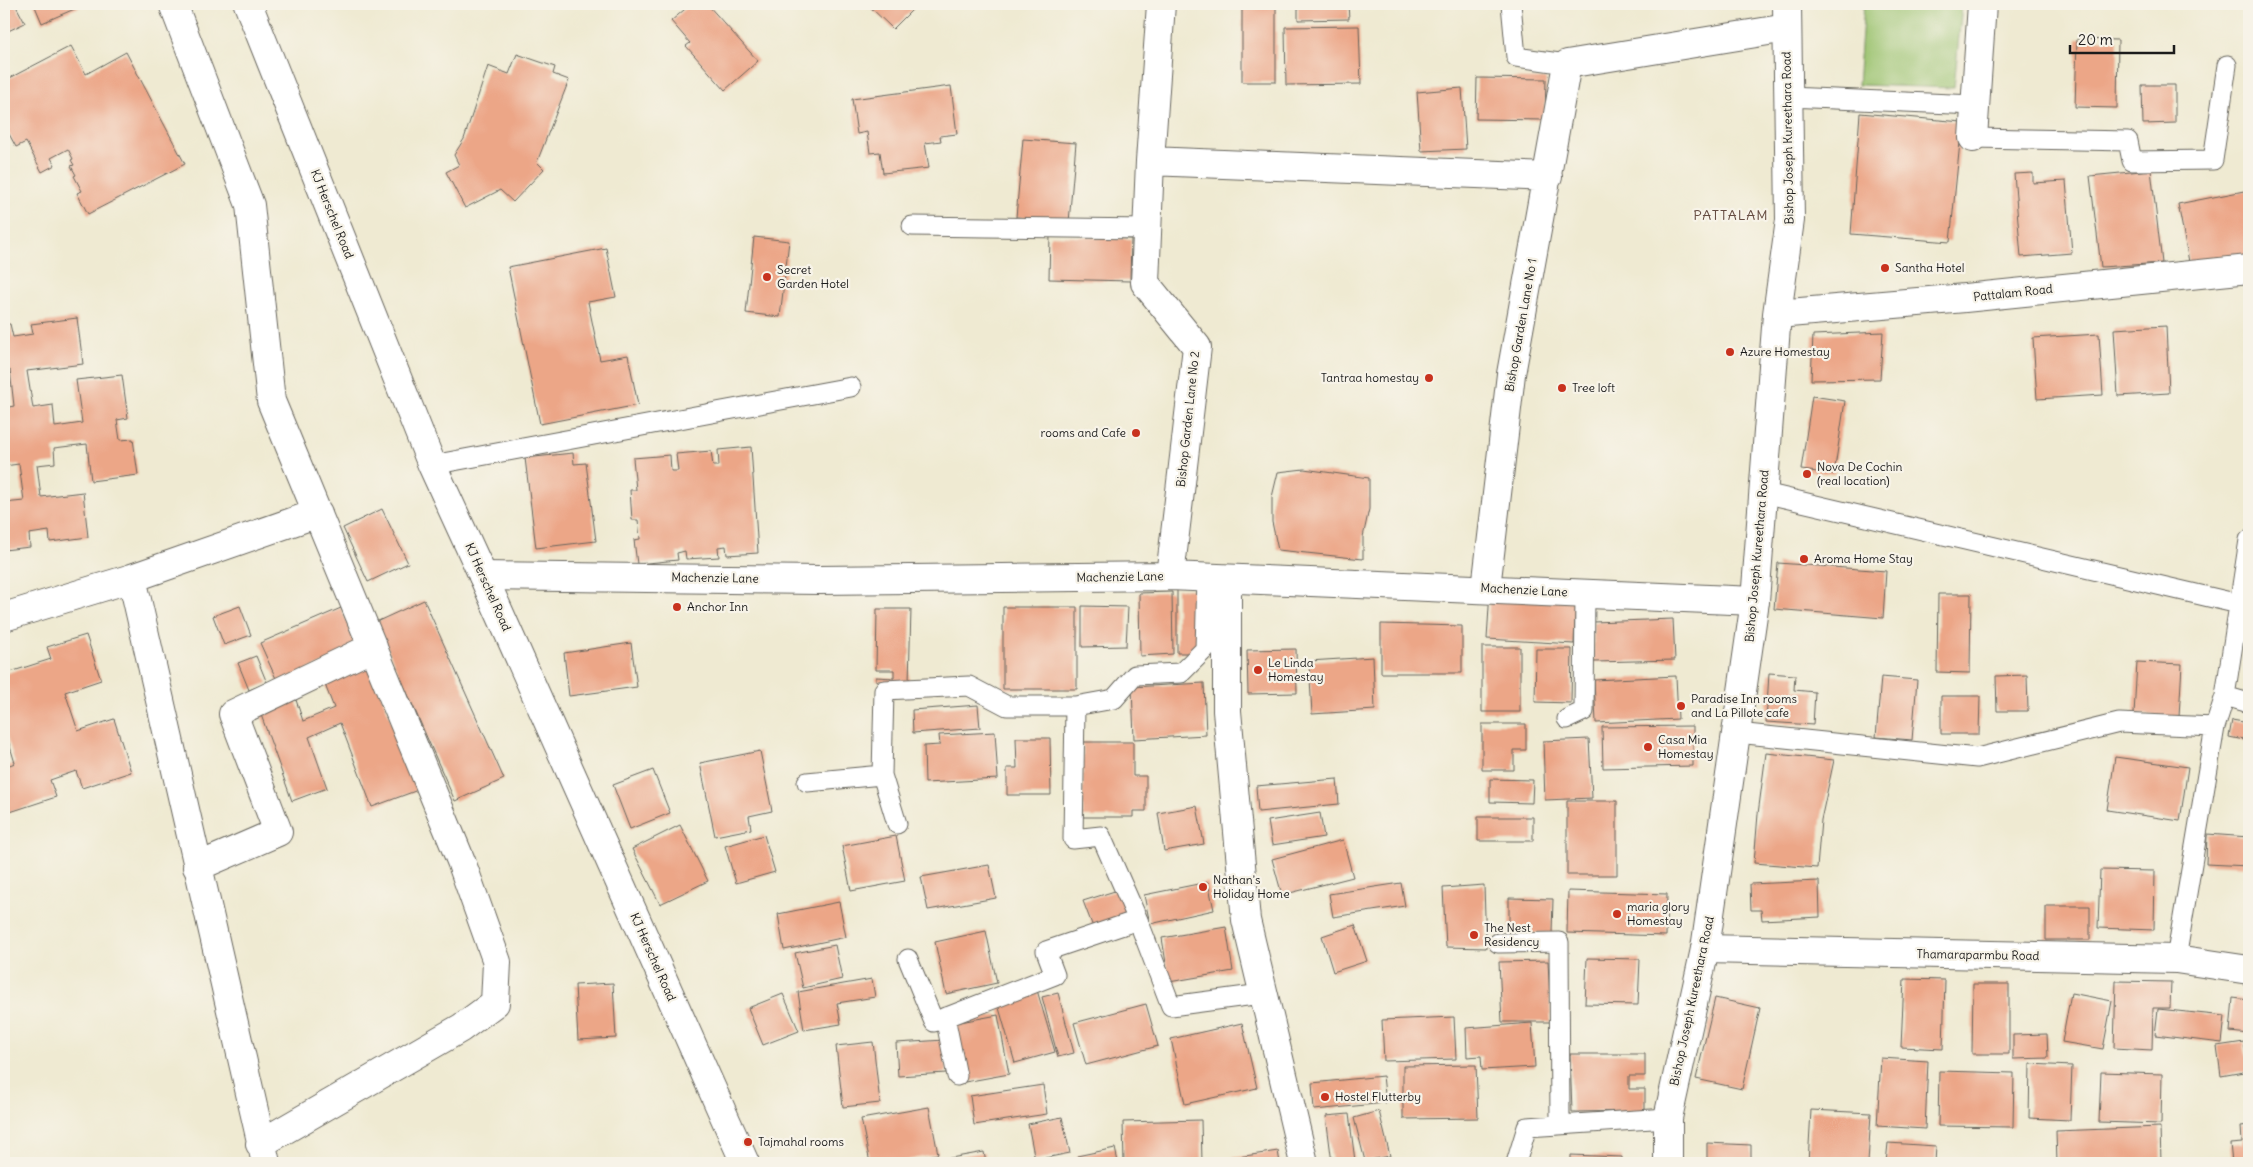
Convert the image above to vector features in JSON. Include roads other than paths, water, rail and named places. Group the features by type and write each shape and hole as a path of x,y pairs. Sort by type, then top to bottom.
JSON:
{"street":[{"path":"132,578 263,1154 461,1028 495,1002 497,962 461,861 271,401 250,205 173,4"},
{"name":"KJ Herschel Road","path":"248,4 432,465 745,1163"},
{"name":"Bishop Garden Lane No 2","path":"1160,4 1150,161 1145,283 1197,346 1170,576"},
{"path":"1973,138 1982,4"},
{"path":"1567,64 1787,16"},
{"name":"Bishop Joseph Kureethara Road","path":"1668,1163 1668,1118 1705,949 1755,601 1777,314 1790,220 1787,16"},
{"name":"Bishop Garden Lane No 1","path":"1486,588 1511,374 1567,64"},
{"path":"1150,161 1548,177"},
{"name":"Pattalam Road","path":"1777,314 1965,298 2249,269"},
{"path":"4,617 132,578 318,513"},
{"name":"Machenzie Lane","path":"483,576 819,580 1170,576 1486,588 1755,601"},
{"path":"1217,579 1226,711 1246,920 1262,994 1304,1163"},
{"path":"197,867 278,832 233,714 373,647"},
{"name":"Thamaraparmbu Road","path":"1705,949 2176,959 2249,970"}],"lane":[{"path":"1511,4 1516,57 1567,64"},
{"path":"1973,138 2128,141 2132,161 2214,160 2227,65"},
{"path":"1788,97 1975,105"},
{"path":"912,226 1147,228"},
{"path":"432,465 851,387"},
{"path":"1764,493 2239,604"},
{"path":"2176,959 2215,728 2225,696 2249,540"},
{"path":"897,824 882,775 884,690 969,686 1008,706 1075,706 1114,699 1135,675 1181,673 1206,649 1217,579"},
{"path":"1567,719 1584,711 1585,593"},
{"path":"2225,696 2249,703"},
{"path":"1075,706 1073,839 1101,836 1138,920 1171,1006 1262,994"},
{"path":"1736,733 1977,758 2119,723 2215,728"},
{"path":"807,782 882,775"},
{"path":"908,959 934,1022 1055,976 1046,951 1138,920"},
{"path":"1498,943 1558,942 1560,1125"},
{"path":"945,1018 957,1076"},
{"path":"1516,1163 1527,1127 1668,1118"}],"place":[{"name":"Santha Hotel","path":"1885,268"},
{"name":"Secret Garden Hotel","path":"767,277"},
{"name":"Azure Homestay","path":"1730,352"},
{"name":"Tantraa homestay","path":"1429,378"},
{"name":"Tree loft","path":"1562,388"},
{"name":"rooms and Cafe","path":"1136,433"},
{"name":"Nova De Cochin (real location)","path":"1807,474"},
{"name":"Aroma Home Stay","path":"1804,559"},
{"name":"Anchor Inn","path":"677,607"},
{"name":"Le Linda Homestay","path":"1258,670"},
{"name":"Paradise Inn rooms and La Pillote cafe","path":"1681,706"},
{"name":"Casa Mia Homestay","path":"1648,747"},
{"name":"Nathan's Holiday Home","path":"1203,887"},
{"name":"maria glory Homestay","path":"1617,914"},
{"name":"The Nest Residency","path":"1474,935"},
{"name":"Hostel Flutterby","path":"1325,1097"},
{"name":"Tajmahal rooms","path":"748,1142"}],"district":[{"name":"PATTALAM","path":"1731,215"}]}
